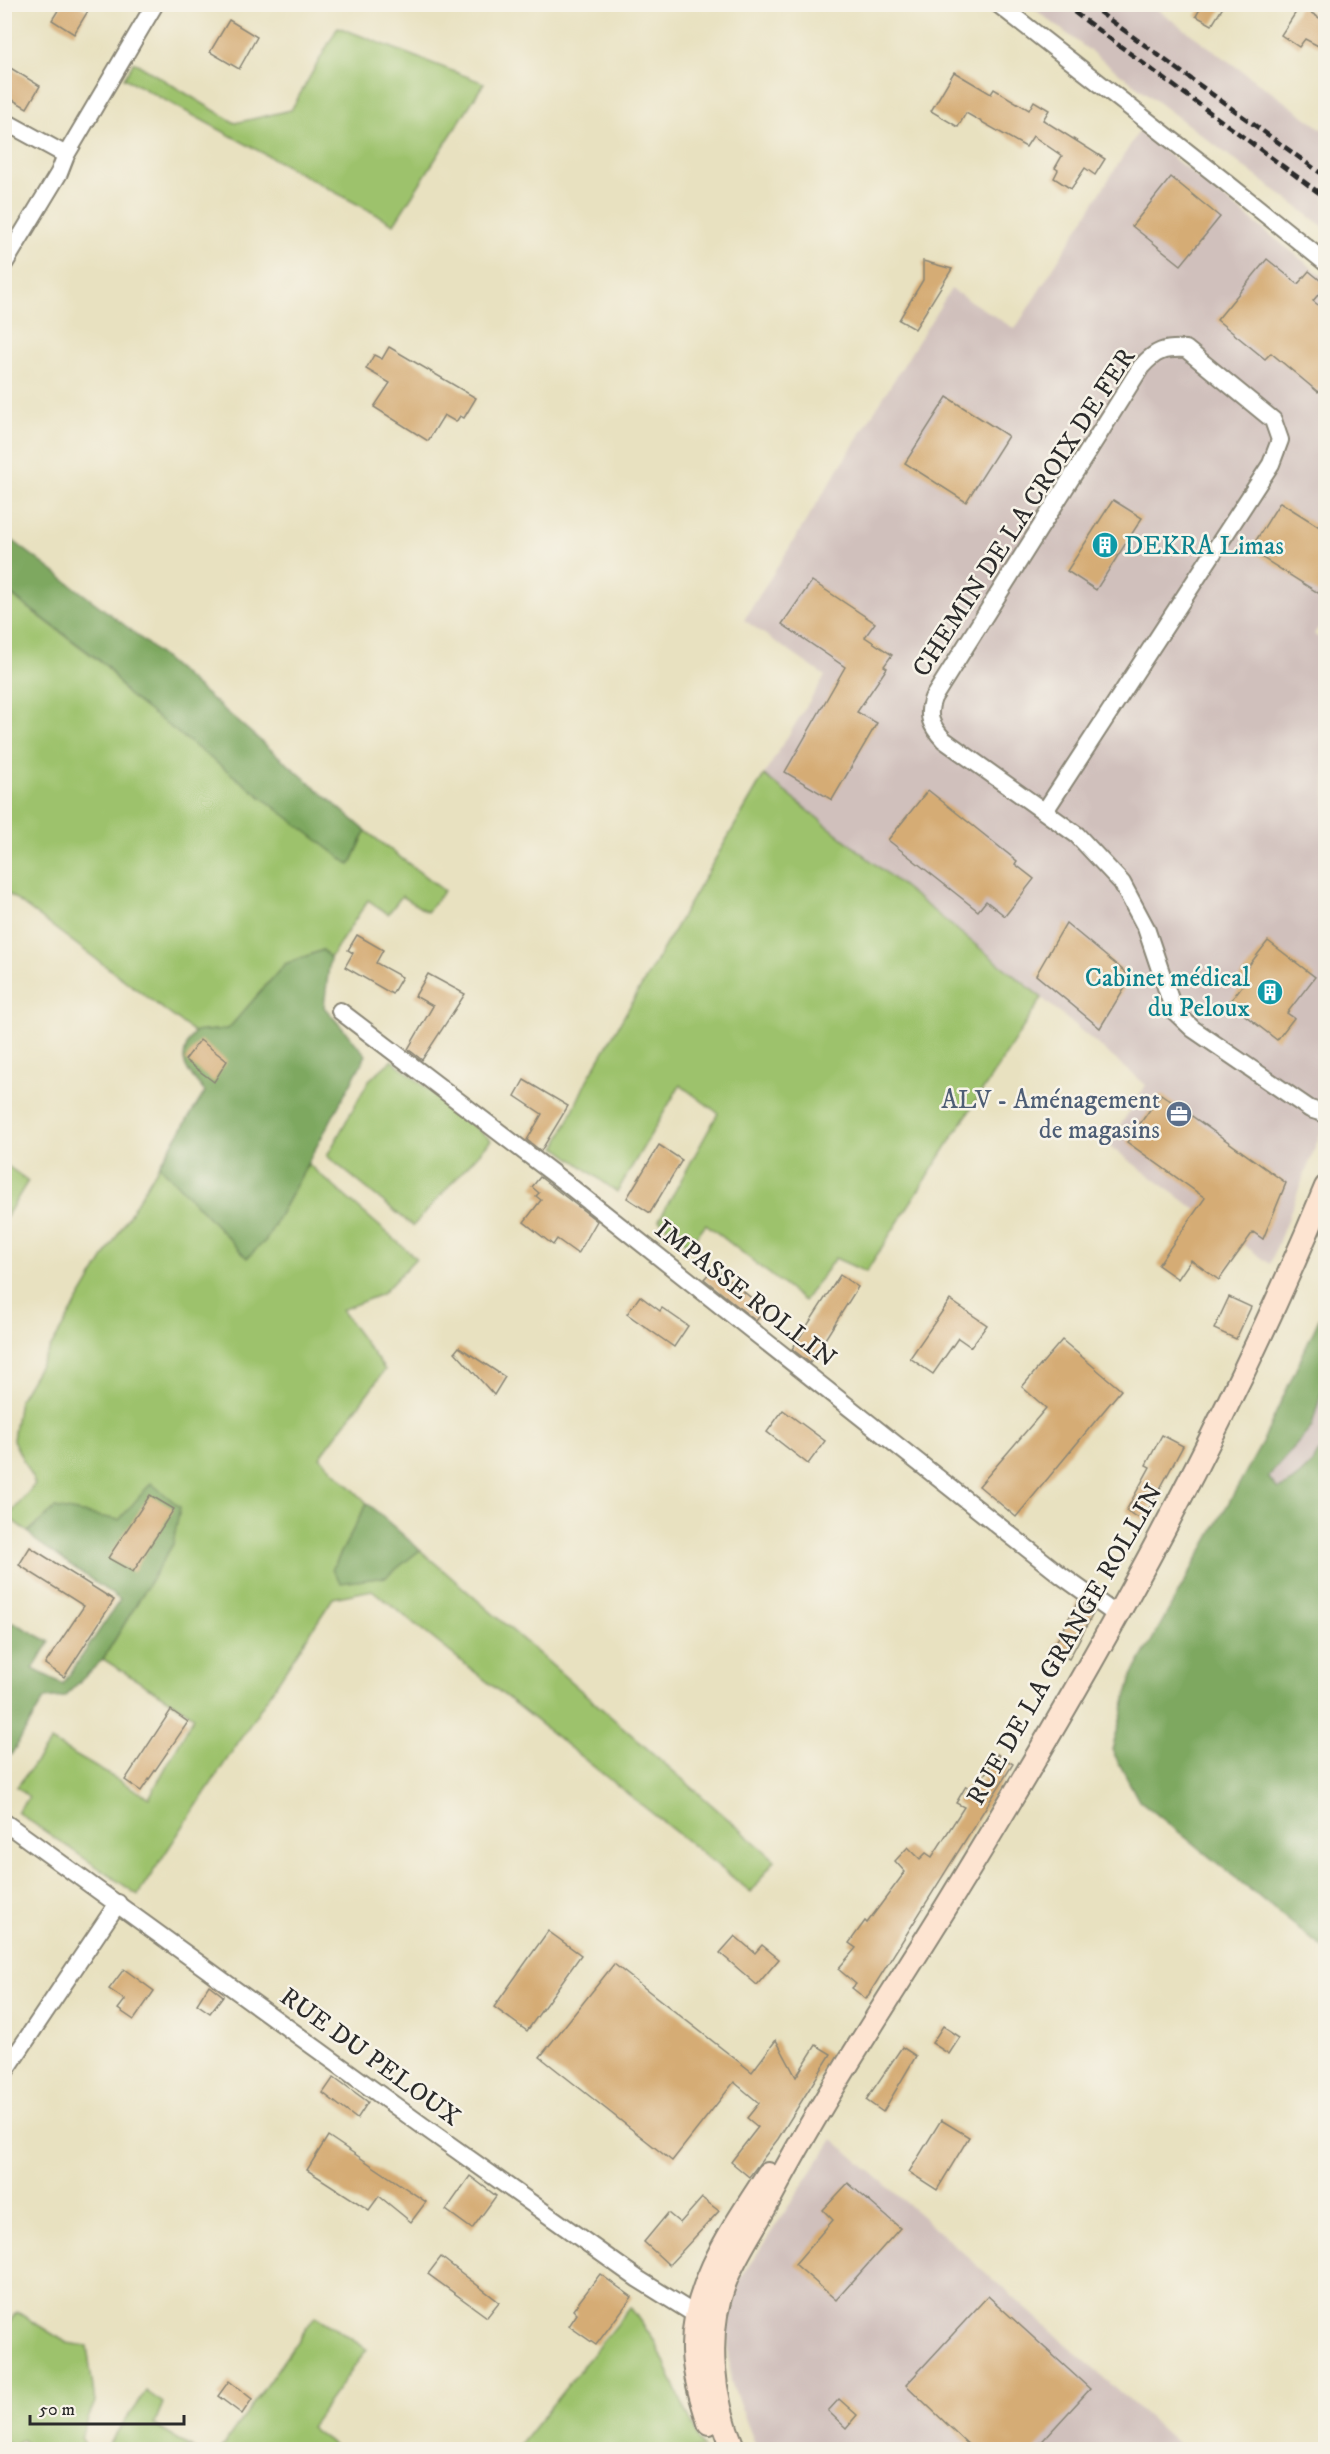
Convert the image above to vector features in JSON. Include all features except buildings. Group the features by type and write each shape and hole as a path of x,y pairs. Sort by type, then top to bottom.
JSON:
{"main road":[{"name":"RUE DE LA GRANGE ROLLIN","path":"705,2318 818,2111 947,1905 1119,1616 1258,1345 1326,1187"},
{"path":"705,2318 693,2353 703,2402 719,2450"},
{"path":"705,2318 717,2397 734,2450"}],"street":[{"path":"4,264 59,173 66,155 154,4"},
{"path":"998,4 1326,262"},
{"path":"4,121 66,155"},
{"name":"CHEMIN DE LA CROIX DE FER","path":"1046,811 1271,464 1280,440 1273,420 1186,349 1168,348 1152,354 1141,368 933,698 928,711 933,729 944,740 1077,835 1122,883 1146,928 1174,1011 1193,1029 1310,1109 1326,1114"},
{"name":"IMPASSE ROLLIN","path":"340,1011 567,1184 1062,1576 1119,1616"},
{"name":"RUE DU PELOUX","path":"4,1822 638,2279 705,2318"},
{"path":"4,2073 118,1903"}],"shaded area":[{"path":"1029,5 1151,5 1325,131 1325,228"},
{"path":"1139,131 1325,278 1326,618 1314,634 1326,643 1325,1122 1270,1264 1108,1145 1146,1085 1042,998 764,775 825,676 744,620 951,289 1015,329"},
{"path":"1325,1381 1325,1441 1319,1456 1290,1484 1278,1489 1268,1477 1311,1428"},
{"path":"833,2139 1184,2449 757,2449 731,2382 727,2330 739,2281"}],"green space":[{"path":"338,27 484,83 394,224 124,78 134,62 235,123 291,110"},
{"path":"4,534 131,630 366,831 350,865 127,694 107,666 5,590"},
{"path":"4,590 107,667 127,694 351,864 366,831 444,891 427,912 402,896 388,914 368,900 330,958 323,950 285,964 228,1029 194,1032 5,891"},
{"path":"764,775 1042,998 866,1272 835,1258 804,1301 706,1224 689,1245 659,1220 718,1113 680,1085 617,1192 556,1147 587,1080"},
{"path":"323,950 330,958 324,1007 366,1055 266,1240 247,1258 159,1165 205,1092 185,1064 185,1051 194,1032 228,1029 285,964"},
{"path":"392,1060 491,1140 413,1226 327,1156 369,1080"},
{"path":"5,1164 28,1181 5,1219"},
{"path":"308,1164 416,1258 382,1294 341,1310 385,1370 320,1457 367,1503 332,1570 386,1577 420,1550 775,1860 751,1892 372,1590 333,1598 138,1895 17,1812 29,1797 17,1787 51,1741 149,1798 194,1716 103,1659 173,1544 119,1520 55,1508 28,1532 8,1517 35,1484 13,1440 19,1400 159,1165 247,1257 266,1240"},
{"path":"1325,1306 1325,1381 1311,1428 1268,1477 1278,1489 1293,1481 1312,1463 1325,1441 1325,1950 1138,1799 1112,1750 1132,1676 1262,1443"},
{"path":"151,1483 180,1507 173,1544 103,1659 64,1697 44,1699 11,1755 5,1749 5,1633 13,1622 50,1642 33,1669 63,1684 120,1600 35,1540 28,1532 55,1508 119,1520"},
{"path":"367,1503 420,1550 386,1577 341,1583 332,1570"},
{"path":"630,2307 655,2342 703,2449 517,2449"},
{"path":"17,2312 67,2343 87,2346 95,2402 80,2438 85,2445 96,2449 33,2449 23,2440 12,2447 5,2442 5,2331"},
{"path":"315,2316 367,2349 310,2427 339,2449 221,2449"},
{"path":"146,2391 163,2403 154,2425 193,2449 105,2449"}],"railway":[{"path":"1063,4 1326,198"},
{"path":"1088,4 1326,177"}],"place":[{"name":"DEKRA Limas","path":"1105,545"},
{"name":"Cabinet médical du Peloux","path":"1270,992"},
{"name":"ALV - Aménagement de magasins","path":"1179,1114"}]}
